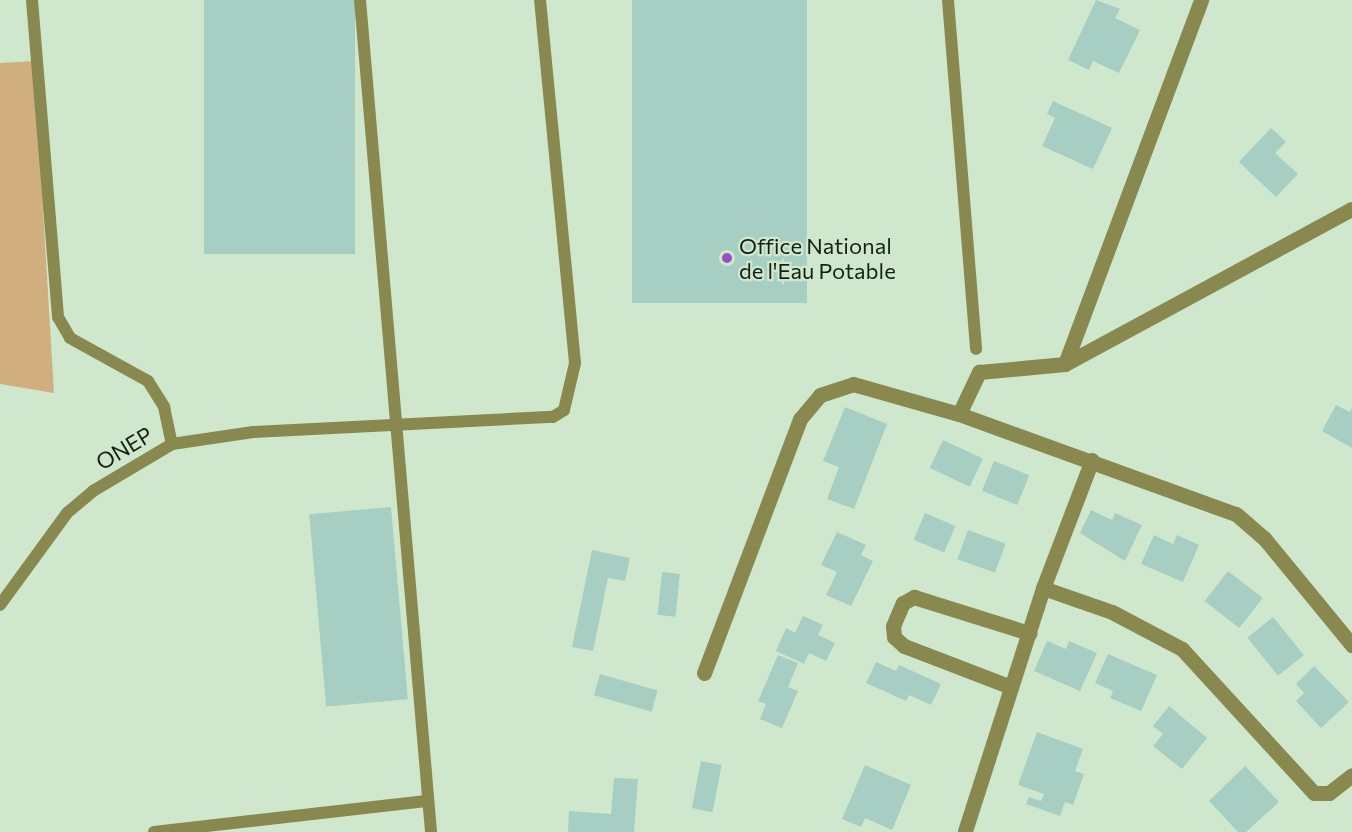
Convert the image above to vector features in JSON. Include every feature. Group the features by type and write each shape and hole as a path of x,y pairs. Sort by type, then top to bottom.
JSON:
{"street":[{"path":"1065,364 1201,0"},
{"path":"959,414 979,372 1065,364 1352,209"},
{"path":"704,673 785,452 812,401 830,390 861,385 959,414 1092,460 1243,519 1352,645"},
{"path":"965,831 1043,588 1092,460"},
{"path":"1043,588 1112,612 1182,649 1314,793 1329,793 1352,775"},
{"path":"1011,687 904,646 894,637 893,626 903,603 914,597 1029,633"}],"lane":[{"path":"32,0 58,316 70,338 148,381 164,407 172,444"},
{"path":"360,0 397,421 426,801 431,832"},
{"name":"ONEP","path":"0,605 67,513 172,444 397,421 553,417 571,398 575,363 540,0"},
{"path":"948,0 976,349"},
{"path":"154,832 426,801"}],"shaded area":[{"path":"34,61 54,393 0,384 0,63"}],"building":[{"path":"204,0 355,0 355,254 204,254"},
{"path":"632,0 807,0 807,303 632,303"},
{"path":"1096,0 1120,9 1115,18 1140,30 1119,73 1093,61 1089,70 1068,60"},
{"path":"1053,101 1112,128 1093,169 1042,146 1055,118 1047,114"},
{"path":"1271,128 1286,142 1275,153 1298,174 1276,197 1239,162"},
{"path":"1336,405 1350,412 1352,408 1352,448 1322,431"},
{"path":"845,407 887,424 854,509 827,499 839,467 823,461"},
{"path":"943,440 983,459 970,487 930,468"},
{"path":"994,461 1029,475 1017,505 982,491"},
{"path":"391,507 408,699 326,706 309,514"},
{"path":"1091,510 1112,520 1115,513 1142,525 1125,561 1080,533"},
{"path":"925,513 955,526 944,553 914,540"},
{"path":"968,530 1006,544 995,573 957,559"},
{"path":"837,532 866,545 861,555 873,561 851,606 826,595 837,572 821,565"},
{"path":"1154,535 1173,544 1177,535 1199,545 1183,582 1141,564"},
{"path":"592,550 630,558 625,581 608,578 593,651 572,647"},
{"path":"1228,571 1263,598 1239,628 1205,601"},
{"path":"662,572 680,574 675,617 658,615"},
{"path":"803,616 823,625 818,635 835,643 826,661 809,653 804,664 776,651 786,628 795,633"},
{"path":"1273,617 1304,655 1278,676 1247,638"},
{"path":"1047,641 1066,649 1069,641 1097,653 1080,691 1034,671"},
{"path":"1108,654 1157,675 1141,711 1110,698 1113,691 1095,683"},
{"path":"778,655 798,663 788,687 798,691 782,728 760,719 766,704 758,701"},
{"path":"876,662 896,671 899,665 941,684 931,705 909,695 906,701 866,683"},
{"path":"1314,666 1349,702 1321,728 1296,701 1304,693 1296,684"},
{"path":"600,674 658,691 652,712 594,695"},
{"path":"1169,706 1207,738 1182,769 1153,746 1163,734 1153,726"},
{"path":"1037,732 1083,749 1075,771 1084,774 1073,805 1065,802 1060,816 1026,804 1029,797 1041,801 1044,794 1018,785"},
{"path":"701,761 722,765 712,812 692,808"},
{"path":"865,765 911,785 892,830 865,818 861,827 842,819"},
{"path":"1245,766 1279,802 1246,832 1238,832 1209,801"},
{"path":"614,778 638,779 634,832 568,832 569,811 611,814"}],"place":[{"name":"Office National de l'Eau Potable","path":"727,258"}]}
